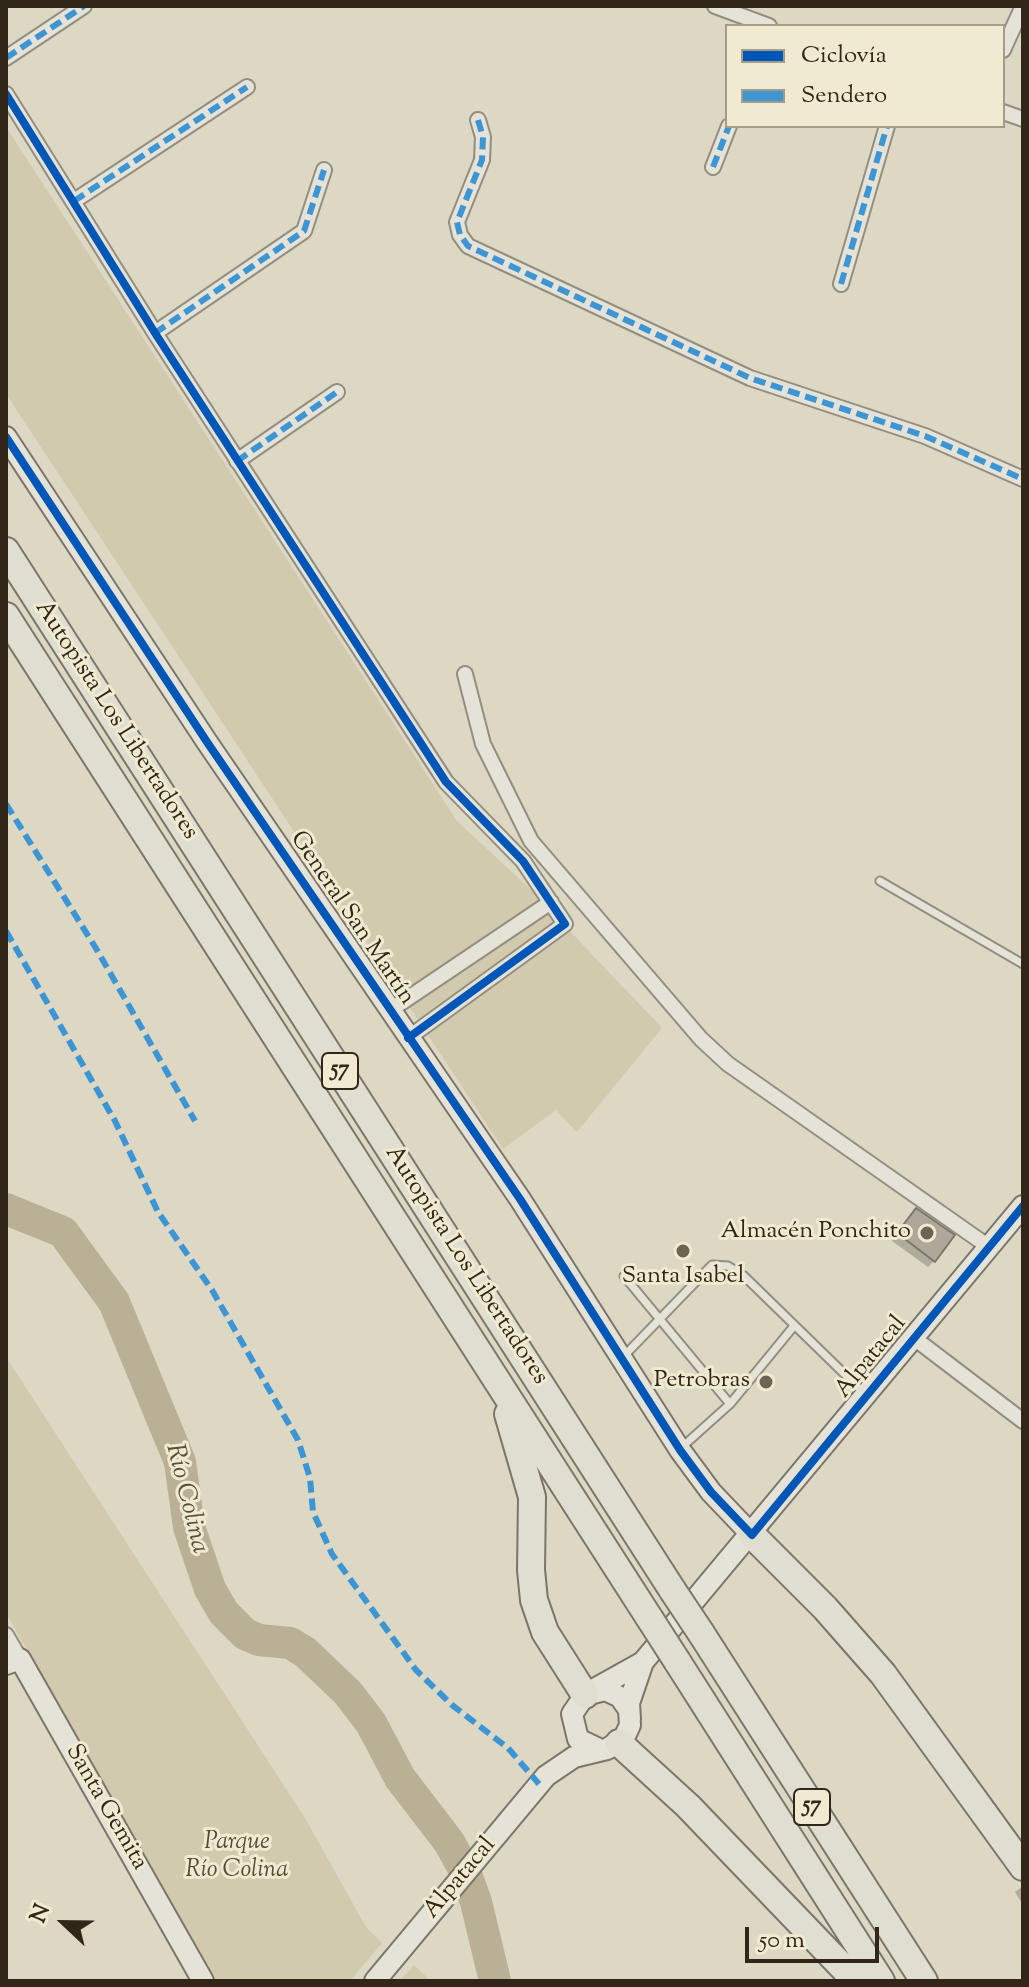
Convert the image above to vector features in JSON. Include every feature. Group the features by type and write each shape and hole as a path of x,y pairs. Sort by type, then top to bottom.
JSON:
{"highway":[{"name":"Autopista Los Libertadores","path":"6,551 924,1981"},
{"name":"Autopista Los Libertadores","path":"6,616 492,1369 881,1981"},
{"path":"492,1369 530,1485 534,1600 545,1632 582,1701"},
{"path":"752,1535 825,1608 883,1674 1023,1867"},
{"path":"610,1747 688,1806 856,1981"}],"street":[{"path":"6,58 84,6"},
{"path":"715,6 762,24"},
{"path":"1005,46 1023,6"},
{"path":"74,201 247,87"},
{"path":"6,94 155,333 446,782 523,861 565,924 408,1038"},
{"path":"478,120 483,148 480,172 460,209 457,222 460,235 468,246 750,378 925,436 1023,479"},
{"path":"713,167 728,128"},
{"path":"841,284 886,128"},
{"path":"155,333 304,231 324,170"},
{"path":"237,461 337,392"},
{"name":"General San Martín","path":"6,437 389,1011 520,1199 680,1450 711,1492 752,1535"},
{"path":"465,674 483,744 531,841 701,1039 728,1064 989,1247"},
{"path":"389,1011 551,902"},
{"name":"Alpatacal","path":"382,1978 400,1950 546,1776 582,1701 643,1662 752,1535 1023,1206"},
{"path":"914,1338 1023,1421"},
{"name":"Santa Gemita","path":"6,1635 13,1662 203,1981"},
{"name":"Alpatacal","path":"546,1776 574,1757 610,1747 628,1732 631,1695 643,1662"},
{"path":"610,1747 578,1739 582,1701 613,1693 625,1703 630,1719"}],"lane":[{"path":"880,881 1023,964"},
{"path":"622,1358 661,1322 712,1265 728,1266 744,1276 867,1396"},
{"path":"624,1276 730,1404"},
{"path":"680,1450 730,1404 794,1326"}],"green space":[{"path":"6,127 457,821 528,887 662,1028 577,1132 556,1110 503,1149 6,394"},
{"name":"Parque Río Colina","path":"6,1357 305,1818 366,1927 382,1943 350,1981 217,1981 6,1613"},
{"path":"414,1965 431,1981 400,1981"}],"building":[{"name":"Almacén Ponchito","path":"916,1208 955,1235 935,1262 897,1233"}],"waterway":[{"name":"Río Colina","path":"6,1209 63,1232 114,1302 180,1462 189,1527 210,1589 224,1613 245,1634 259,1640 290,1643 305,1652 348,1693 371,1723 400,1778 449,1842 464,1869 476,1902 495,1981"}],"marked path":[{"path":"6,58 84,6"},
{"path":"74,201 247,87"},
{"path":"478,120 483,137 482,160 457,222 460,235 468,246 750,378 925,436 1023,479"},
{"path":"713,167 728,128"},
{"path":"841,284 886,128"},
{"path":"155,333 304,231 324,170"},
{"path":"237,461 337,392"},
{"path":"6,804 97,950 195,1121"},
{"path":"6,931 115,1121 158,1212 212,1290 298,1440 310,1478 313,1512 332,1554 416,1670 452,1705 508,1748 539,1784"}],"cycle path":[{"path":"6,94 155,333 446,782 523,861 565,924 408,1038"},
{"path":"6,437 207,742 520,1199 680,1450 711,1492 752,1535 1023,1206"}],"place":[{"name":"Almacén Ponchito","path":"927,1233"},
{"name":"Santa Isabel","path":"683,1251"},
{"name":"Petrobras","path":"766,1382"}]}
